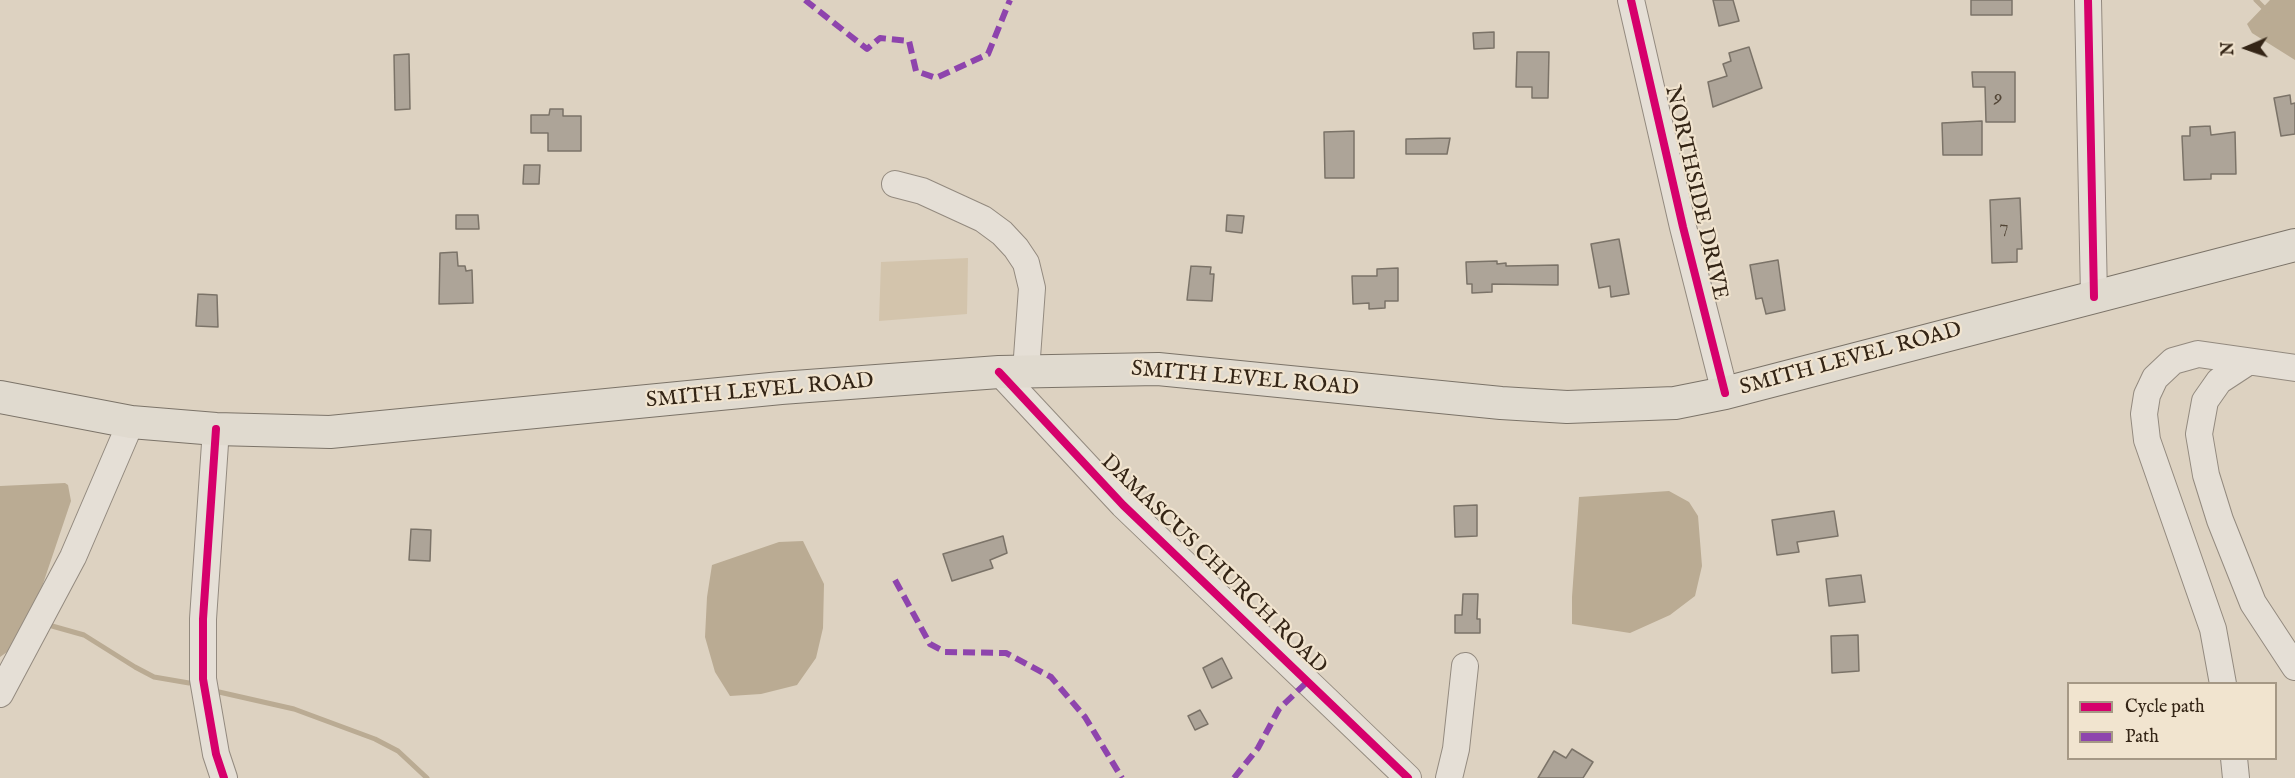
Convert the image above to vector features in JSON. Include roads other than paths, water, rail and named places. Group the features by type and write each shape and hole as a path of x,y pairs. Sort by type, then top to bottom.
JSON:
{"main road":[{"name":"SMITH LEVEL ROAD","path":"0,397 131,422 216,429 351,430 781,388 1012,371 1158,369 1390,394 1567,407 1675,403 1725,393 2295,245"}],"street":[{"name":"NORTHSIDE DRIVE","path":"1631,0 1683,227 1725,393"},
{"path":"2088,0 2094,297"},
{"path":"895,184 922,191 983,219 1016,248 1026,263 1032,288 1012,371"},
{"path":"2223,682 2213,629 2147,440 2144,414 2147,395 2155,378 2173,361 2198,354 2295,368"},
{"path":"2248,362 2219,381 2205,401 2199,434 2206,475 2220,520 2253,603 2295,667"},
{"name":"DAMASCUS CHURCH ROAD","path":"1012,371 1123,505 1408,778"},
{"path":"0,694 73,557 131,422"},
{"path":"216,429 203,619 202,679 216,754 225,778"},
{"path":"1449,778 1456,749 1465,666"},
{"path":"2234,760 2236,778"}],"waterway":[{"path":"2256,0 2267,11"},
{"path":"52,626 84,635 154,677 189,683"},
{"path":"219,692 294,709 375,739 398,751 427,778"}]}
